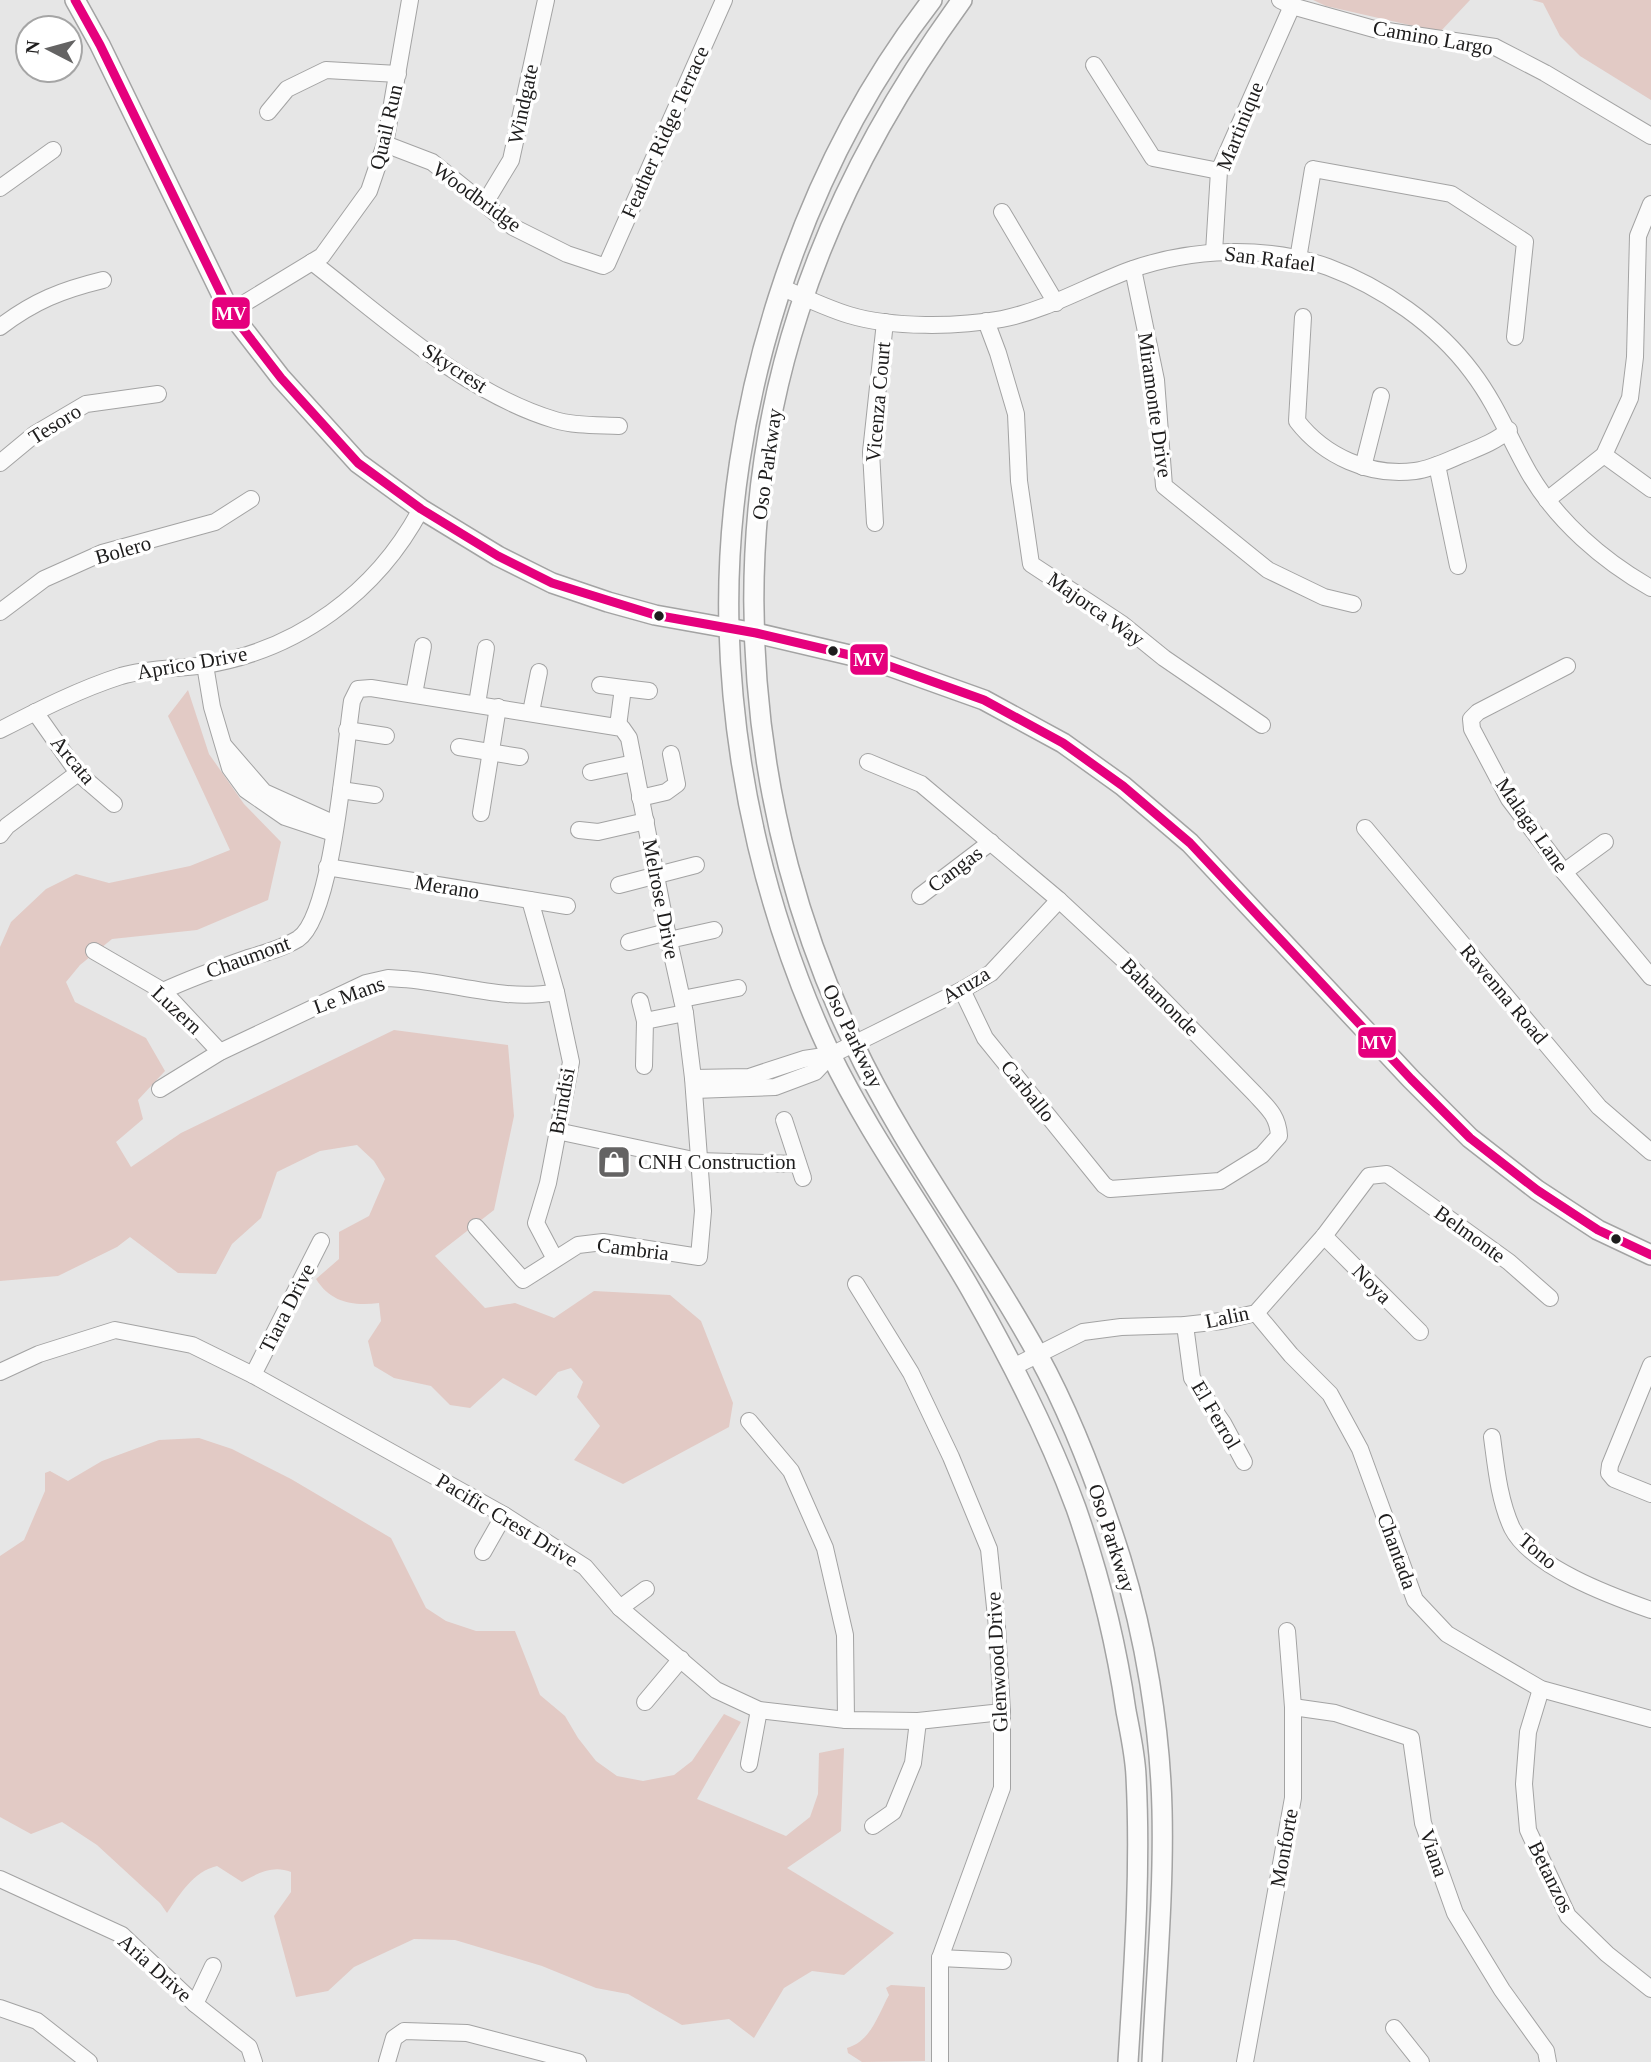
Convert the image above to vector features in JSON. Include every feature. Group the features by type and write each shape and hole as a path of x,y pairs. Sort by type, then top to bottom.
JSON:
{"main road":[{"path":"75,0 100,45 230,312 281,379 358,463 421,509 498,556 552,583 643,612 756,633 875,661 984,700 1063,743 1123,786 1190,843 1411,1079 1470,1138 1537,1190 1598,1230 1651,1255"},
{"name":"Oso Parkway","path":"932,0 894,52 844,139 802,229 781,287 753,391 739,462 730,564 729,628 739,742 755,832 781,930 831,1055 868,1122 971,1289 1013,1367 1056,1457 1078,1513 1110,1624 1136,1769 1138,1820 1128,2062"},
{"name":"Oso Parkway","path":"962,0 908,77 859,164 804,297 787,351 765,458 754,573 758,686 778,821 792,878 811,939 853,1044 905,1138 1038,1354 1078,1440 1114,1538 1134,1606 1158,1742 1163,1828 1152,2062"}],"street":[{"name":"Quail Run","path":"230,312 322,256 369,191 385,144 410,0"},
{"name":"Windgate","path":"485,203 511,160 546,0"},
{"name":"Feather Ridge Terrace","path":"607,264 724,0"},
{"name":"Camino Largo","path":"1286,3 1374,29 1495,47 1651,136"},
{"name":"Martinique","path":"1214,252 1219,171 1286,3"},
{"path":"1094,65 1153,158 1219,171"},
{"path":"268,112 287,89 326,70 398,74"},
{"name":"Woodbridge","path":"385,144 432,162 513,227 567,254 600,266 607,264"},
{"path":"0,188 53,150"},
{"path":"1298,259 1312,169 1451,194 1525,242 1515,337"},
{"path":"1547,500 1604,454 1630,398 1635,357 1644,320 1638,236 1651,204"},
{"path":"1002,212 1056,303"},
{"name":"San Rafael","path":"781,287 852,316 885,322 962,324 1024,313 1056,303 1133,269 1175,258 1214,252 1256,253 1298,259 1351,277 1391,299 1427,326 1471,370 1491,399 1529,473 1547,500 1572,529 1608,560 1651,588"},
{"name":"Skycrest","path":"312,262 437,359 477,385 557,421 619,426"},
{"name":"Miramonte Drive","path":"1133,269 1156,380 1164,486 1268,570 1324,597 1353,604"},
{"path":"0,327 18,313 64,290 103,280"},
{"path":"1303,317 1297,421 1306,433 1331,452 1363,467 1396,472 1418,471 1485,446 1508,430"},
{"name":"Majorca Way","path":"986,321 1016,414 1019,481 1031,564 1122,624 1164,658 1262,725"},
{"name":"Vicenza Court","path":"875,523 871,452 885,322"},
{"name":"Tesoro","path":"0,463 35,434 86,404 158,394"},
{"path":"1363,467 1381,396"},
{"path":"1604,454 1651,489"},
{"path":"1437,465 1458,566"},
{"name":"Bolero","path":"0,612 44,579 55,574 102,553 215,522 251,499"},
{"name":"Aprico Drive","path":"0,730 35,712 121,677 154,669 205,665 248,655 280,643 316,624 356,595 391,556 421,509"},
{"path":"414,694 422,646"},
{"path":"477,704 486,648"},
{"path":"205,665 212,707 224,745 262,796 334,828 352,701 358,689 371,688 414,694 618,726 623,688"},
{"name":"Malaga Lane","path":"1567,666 1478,712 1471,719 1472,729 1509,799 1564,872 1651,977"},
{"path":"531,712 539,672"},
{"path":"600,685 649,691"},
{"path":"481,813 498,707"},
{"name":"Arcata","path":"35,712 78,772 114,804"},
{"name":"Melrose Drive","path":"618,726 629,738 684,1006 703,1211 698,1258"},
{"path":"347,730 386,736"},
{"path":"459,747 520,757"},
{"path":"640,798 666,792 677,784 671,754"},
{"name":"Bahamonde","path":"868,762 921,784 1059,900 1129,965 1275,1115 1279,1136 1262,1155 1220,1181 1119,1190 1104,1185"},
{"path":"592,772 634,763"},
{"path":"0,835 7,826 78,772"},
{"path":"341,790 375,795"},
{"path":"579,830 598,832 646,821"},
{"name":"Chaumont","path":"163,991 188,979 287,945 304,935 318,904 334,828"},
{"name":"Ravenna Road","path":"1365,828 1599,1107 1651,1152"},
{"name":"Cangas","path":"920,896 991,842"},
{"path":"1564,872 1605,842"},
{"path":"619,885 696,865"},
{"name":"Merano","path":"327,867 567,906"},
{"name":"Brindisi","path":"530,900 556,992 571,1062 548,1183 536,1223 555,1259"},
{"name":"Aruza","path":"693,1084 741,1078 760,1082 804,1059 831,1055 962,990 991,974 1059,900"},
{"path":"629,942 714,930"},
{"name":"Luzern","path":"94,951 163,991 220,1052"},
{"name":"Le Mans","path":"160,1089 220,1052 366,983 388,978 414,979 517,995 537,996 556,992"},
{"path":"645,1021 738,988"},
{"name":"Carballo","path":"962,990 985,1038 1104,1185"},
{"path":"640,1001 645,1021 644,1066"},
{"path":"557,1131 698,1161 800,1171 784,1120"},
{"name":"Lalin","path":"1013,1367 1083,1332 1121,1326 1185,1325 1222,1321 1256,1313 1324,1236 1369,1176 1387,1174"},
{"name":"Belmonte","path":"1387,1174 1509,1262 1550,1298"},
{"name":"Cambria","path":"476,1227 523,1280 578,1245 603,1242 698,1258"},
{"name":"Noya","path":"1324,1236 1420,1332"},
{"name":"Tiara Drive","path":"253,1375 321,1241"},
{"name":"Glenwood Drive","path":"856,1284 911,1373 951,1457 989,1549 998,1627 1002,1788 940,1958 940,2062"},
{"name":"Chantada","path":"1256,1313 1330,1394 1360,1449 1415,1600 1447,1634 1541,1689 1651,1719"},
{"name":"El Ferrol","path":"1185,1325 1192,1378 1223,1423 1244,1462"},
{"name":"Pacific Crest Drive","path":"0,1372 39,1354 115,1330 192,1345 253,1375 504,1515 585,1567 620,1608 716,1690 759,1710 846,1720 918,1721 1002,1712"},
{"path":"1651,1364 1609,1473 1614,1479 1651,1494"},
{"path":"749,1421 792,1471 825,1548 845,1635 846,1720"},
{"name":"Tono","path":"1492,1437 1497,1476 1514,1531 1536,1555 1581,1582 1651,1610"},
{"path":"483,1552 504,1515"},
{"path":"620,1608 646,1590"},
{"name":"Monforte","path":"1245,2062 1293,1798 1293,1707 1287,1631"},
{"path":"645,1702 681,1659"},
{"name":"Betanzos","path":"1541,1689 1528,1732 1524,1784 1528,1830 1568,1916 1607,1954 1651,1989"},
{"name":"Viana","path":"1293,1707 1335,1713 1411,1738 1423,1823 1455,1913 1502,1990 1546,2051 1548,2062"},
{"path":"749,1764 759,1710"},
{"path":"873,1826 893,1812 913,1763 918,1721"},
{"name":"Aria Drive","path":"0,1879 122,1936 195,2004 249,2047 254,2062"},
{"path":"940,1958 1003,1961"},
{"path":"195,2004 213,1966"},
{"path":"0,2008 37,2021 89,2062"},
{"path":"1394,2028 1421,2062"},
{"path":"387,2062 394,2038 404,2031 467,2033 578,2062"}],"shaded area":[{"path":"1313,0 1470,0 1440,32 1326,6"},
{"path":"1532,0 1651,0 1651,100 1580,56 1560,36 1543,3"},
{"path":"188,690 209,754 244,804 281,842 268,900 197,930 112,939 80,965 66,982 75,1002 146,1038 165,1071 138,1100 143,1119 116,1142 131,1167 181,1133 394,1030 508,1045 514,1116 494,1210 435,1256 485,1308 515,1303 554,1318 594,1291 670,1295 701,1321 733,1403 729,1427 623,1484 574,1460 600,1426 577,1397 583,1382 571,1368 558,1372 536,1396 503,1378 470,1408 450,1405 431,1386 394,1378 374,1366 368,1341 381,1321 379,1303 343,1301 329,1293 316,1279 339,1259 339,1232 369,1216 385,1179 374,1161 357,1145 320,1151 277,1172 261,1218 232,1244 216,1274 178,1273 130,1237 117,1247 58,1276 0,1281 0,947 11,922 46,889 76,874 109,883 190,866 230,850 168,716"},
{"path":"199,1438 232,1449 291,1479 391,1538 426,1608 446,1621 476,1631 515,1631 540,1695 565,1716 596,1761 617,1776 643,1781 674,1775 692,1761 724,1714 741,1722 697,1799 786,1836 810,1817 818,1794 819,1753 844,1748 841,1831 787,1868 894,1933 844,1975 812,1971 784,1988 754,2038 729,2019 682,2025 628,1994 596,1988 542,1966 455,1940 414,1939 354,1967 328,1991 296,1997 274,1916 291,1892 291,1872 272,1870 242,1882 217,1866 201,1873 188,1884 167,1913 160,1903 97,1845 62,1822 31,1834 0,1817 0,1556 24,1540 45,1491 45,1473 50,1471 68,1481 102,1461 159,1440"},
{"path":"891,1985 925,1987 925,2061 862,2062 848,2053 847,2048 862,2040 873,2026 889,1995 886,1988"}],"transit line":[{"name":"MV","path":"75,0 100,45 230,312 281,378 358,463 421,509 498,556 552,583 655,615 756,633 875,661 984,700 1063,743 1123,786 1190,843 1411,1079 1470,1138 1537,1190 1598,1230 1651,1255"}],"place":[{"name":"CNH Construction","path":"614,1162"}]}
